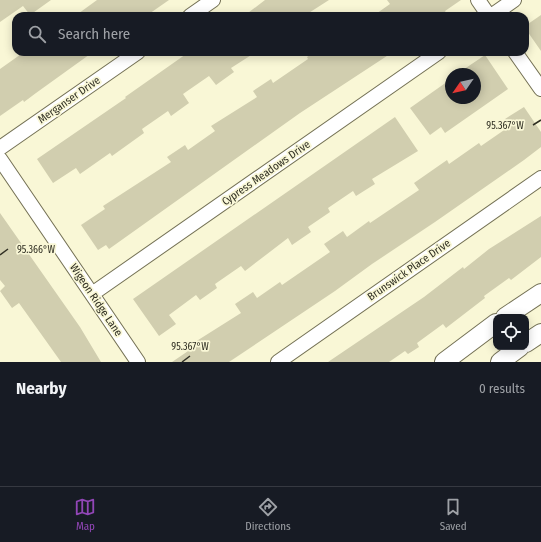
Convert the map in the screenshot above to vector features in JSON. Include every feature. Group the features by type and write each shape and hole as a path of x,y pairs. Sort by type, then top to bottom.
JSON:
{"main road":[{"path":"510,314 541,293"},
{"path":"444,362 493,325"},
{"path":"529,341 541,333"},
{"path":"500,362 516,350"}],"street":[{"path":"196,12 212,0"},
{"path":"478,0 487,12"},
{"path":"496,12 514,0"},
{"name":"Merganser Drive","path":"0,148 132,56"},
{"name":"Cypress Meadows Drive","path":"92,294 433,56"},
{"path":"518,56 541,89"},
{"name":"Wigeon Ridge Lane","path":"0,159 138,362"},
{"name":"Brunswick Place Drive","path":"278,362 541,178"}],"building":[{"path":"0,0 51,0 34,12 28,12 23,6 12,12 12,14 0,22"},
{"path":"97,0 169,0 152,12 80,12"},
{"path":"265,0 329,0 310,12 249,12"},
{"path":"387,0 461,0 446,12 379,12 390,4"},
{"path":"541,15 541,51 529,34 529,23"},
{"path":"18,56 87,56 24,102 23,100 0,116 0,69"},
{"path":"183,56 250,56 231,68 234,72 216,85 209,76 183,94 189,103 171,116 168,111 142,129 144,133 112,156 110,153 80,174 76,168 53,183 37,159 126,98 125,97"},
{"path":"387,56 300,113 109,249 106,245 98,250 81,225 105,209 103,206 171,162 167,157 185,145 188,150 215,131 211,126 257,97 253,91 271,79 273,83 308,59 307,57"},
{"path":"484,56 486,56 508,89 445,133 441,127 430,135 410,108 445,83 445,104 481,104 481,68 466,68"},
{"path":"524,107 541,132 541,147 524,160 335,291 229,362 172,362 197,345 195,342 241,313 235,304 253,292 257,298 280,282 282,285 330,252 324,244 343,231 347,237 369,221 370,223 419,190 414,183 447,160 449,164 479,143 481,146 510,126 505,119"},
{"path":"395,117 418,151 372,179 375,184 356,196 353,191 328,208 330,212 308,227 311,232 292,245 288,238 245,271 241,266 215,284 217,288 200,300 196,295 169,315 176,324 159,336 133,299"},
{"path":"0,213 80,327 101,362 61,362 19,303 12,308 0,291 5,286 0,280"},
{"path":"541,216 541,257 511,280 509,278 484,296 485,298 446,328 443,324 417,343 419,347 408,354 405,351 389,362 328,362 424,297 463,267 464,269 489,249"}]}
